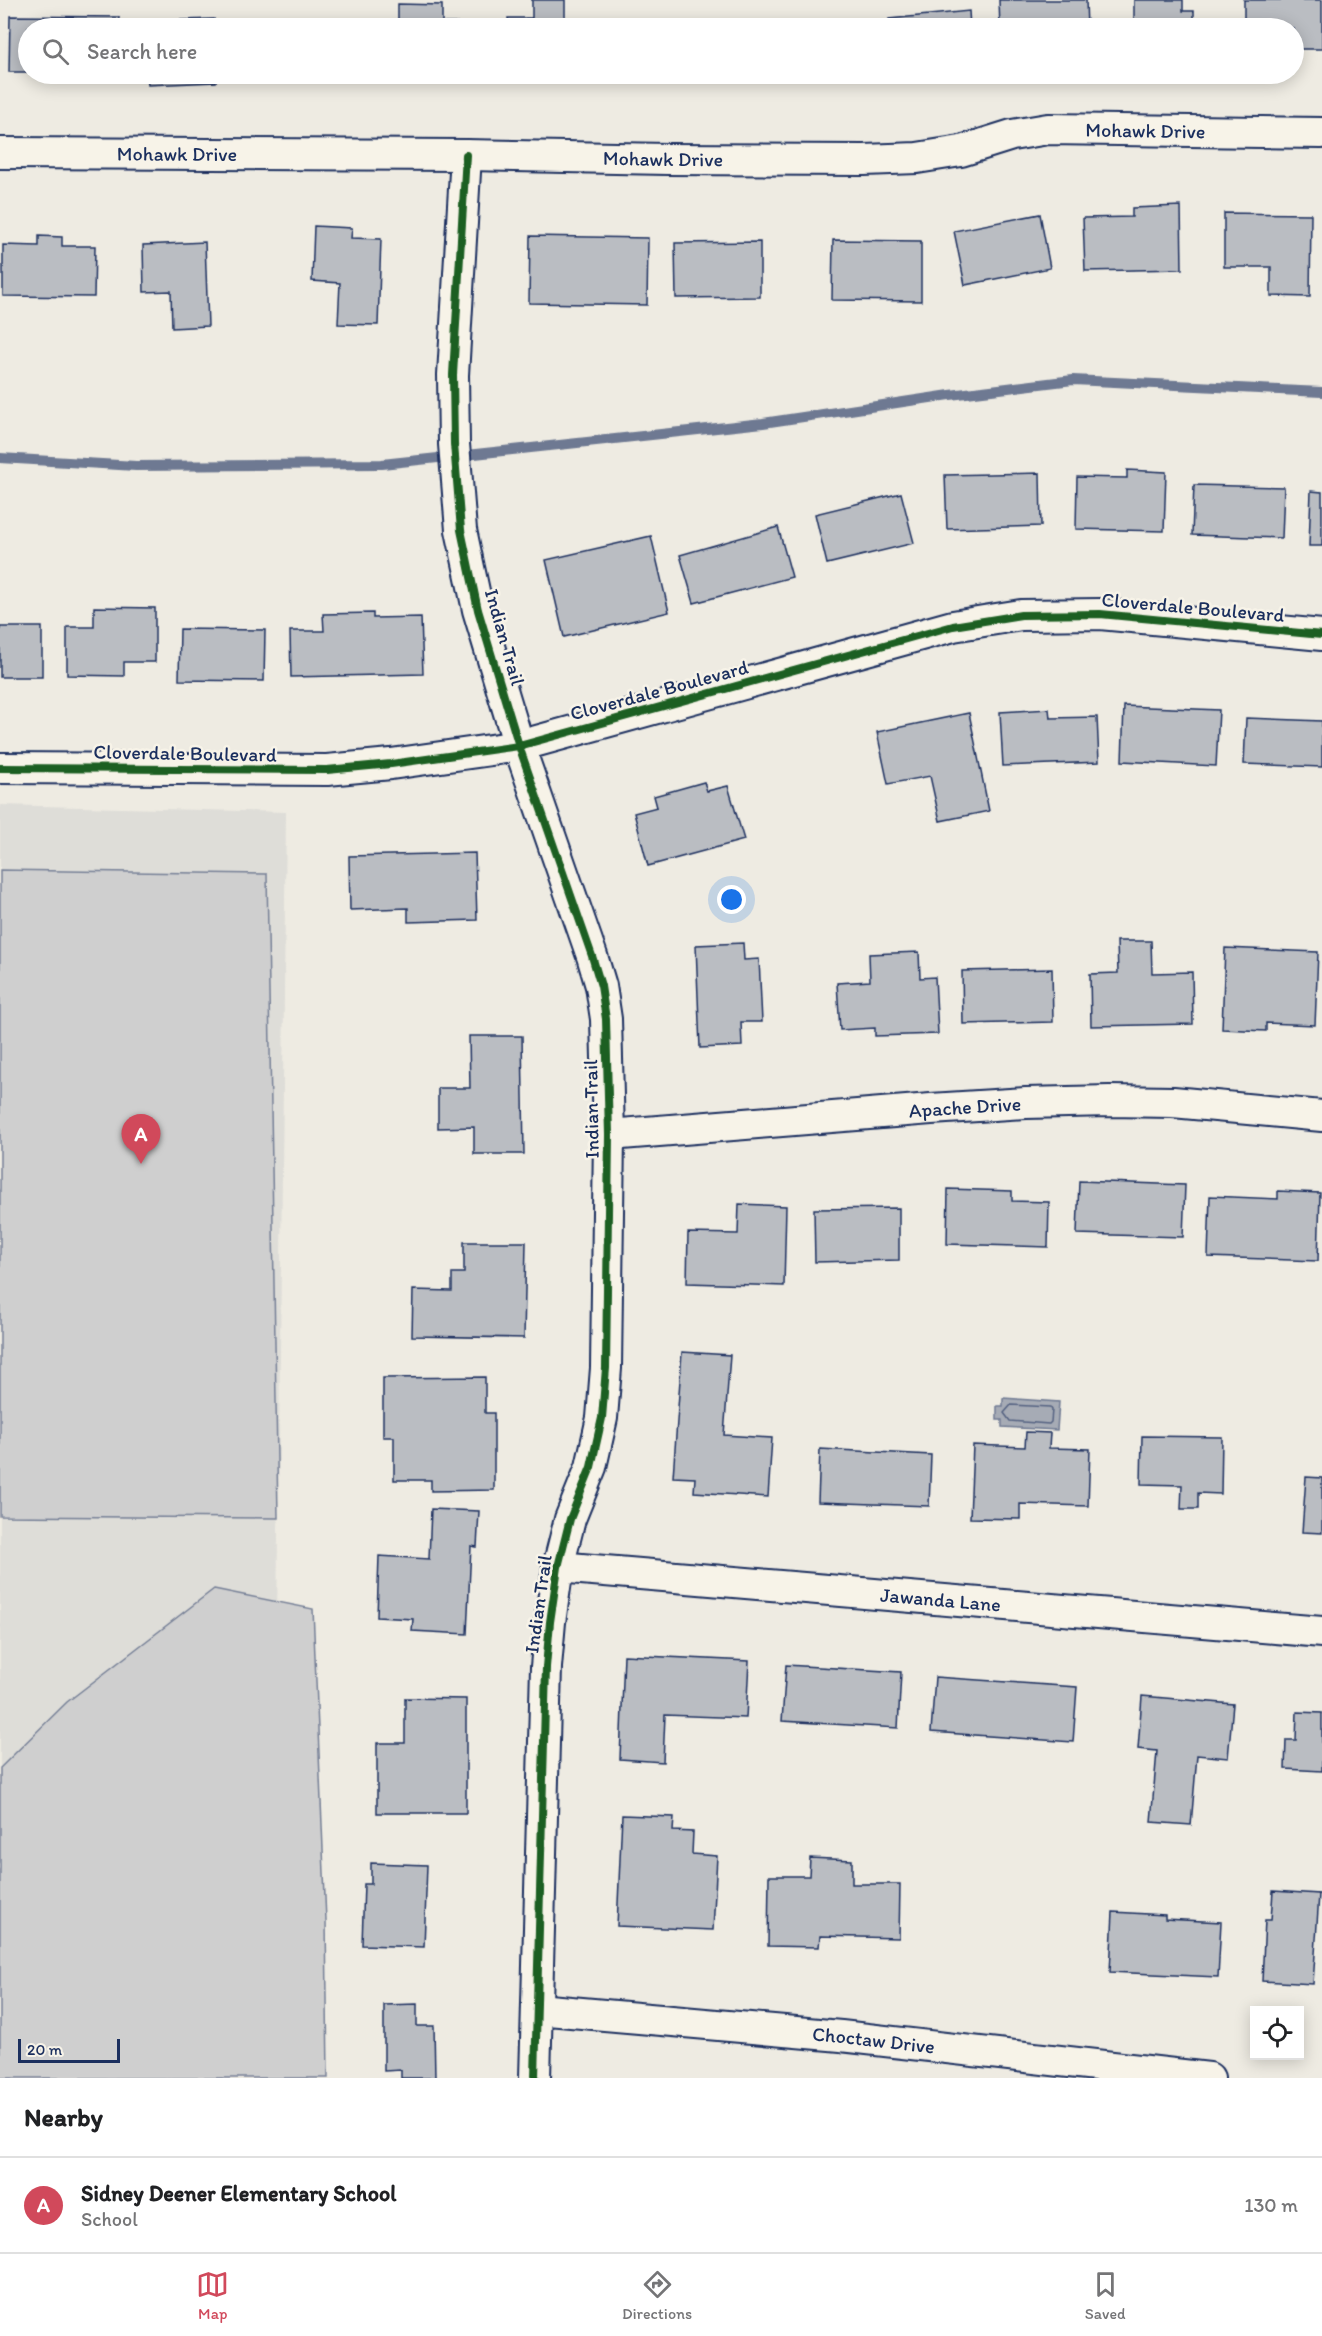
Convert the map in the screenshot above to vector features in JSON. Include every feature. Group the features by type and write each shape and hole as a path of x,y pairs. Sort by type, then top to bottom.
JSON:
{"street":[{"name":"Mohawk Drive","path":"0,153 864,160 917,158 961,151 1012,135 1048,129 1322,133"},
{"name":"Indian Trail","path":"466,155 453,375 455,456 461,530 478,610 519,746 601,986 606,1019 609,1135 606,1368 602,1418 591,1467 570,1519 558,1567 550,1622 546,1667 535,2078"},
{"name":"Cloverdale Boulevard","path":"0,768 327,770 391,765 519,746 953,626 1021,615 1100,614 1322,635"},
{"name":"Apache Drive","path":"609,1135 931,1109 1085,1101 1173,1102 1322,1116"},
{"name":"Jawanda Lane","path":"558,1567 1322,1632"},
{"name":"Choctaw Drive","path":"537,2009 841,2036 1209,2078"}],"shaded area":[{"path":"0,805 286,812 272,2078 0,2078"},
{"path":"0,870 267,874 278,1518 0,1516"},
{"path":"214,1589 313,1609 326,1921 328,2078 0,2078 0,1768 67,1702"}],"water":[{"path":"1003,1398 1059,1402 1057,1430 1002,1427 1002,1420 997,1420 997,1406 1003,1406"}],"building":[{"path":"532,0 565,0 565,18 532,18"},
{"path":"999,0 1086,0 1087,18 1000,18"},
{"path":"1134,0 1183,0 1183,11 1194,11 1194,18 1134,18"},
{"path":"1244,0 1322,0 1322,49 1304,49 1304,18 1244,18"},
{"path":"398,4 442,5 442,18 398,18"},
{"path":"969,11 969,18 899,18"},
{"path":"10,16 119,17 18,18 18,72 9,72"},
{"path":"1181,206 1182,269 1085,271 1083,218 1132,217 1132,208"},
{"path":"1224,213 1311,214 1310,297 1271,296 1271,267 1224,267"},
{"path":"1040,214 1050,268 965,285 954,231"},
{"path":"314,226 352,228 351,238 381,239 378,325 338,324 340,283 312,281"},
{"path":"39,236 62,237 62,246 95,246 94,297 3,296 3,245 39,246"},
{"path":"530,236 648,238 647,305 529,303"},
{"path":"833,240 921,241 921,301 832,300"},
{"path":"205,242 208,326 172,328 171,291 144,292 143,245"},
{"path":"760,242 760,297 676,298 675,243"},
{"path":"1127,470 1166,472 1164,531 1076,529 1077,477 1127,478"},
{"path":"1040,473 1041,526 947,529 945,475"},
{"path":"1194,485 1284,487 1282,538 1192,535"},
{"path":"1311,491 1322,492 1322,546 1309,546"},
{"path":"901,493 914,543 827,564 815,514"},
{"path":"778,527 792,577 694,603 680,555"},
{"path":"651,536 669,612 564,637 546,560"},
{"path":"94,607 155,608 155,662 124,662 124,676 67,675 67,627 94,627"},
{"path":"373,613 373,618 421,617 423,674 291,677 290,631 324,631 323,614"},
{"path":"0,627 42,627 42,677 0,677"},
{"path":"180,629 265,630 264,681 179,680"},
{"path":"1124,706 1219,710 1216,766 1122,761"},
{"path":"1049,709 1050,718 1097,717 1099,762 1003,766 1000,712"},
{"path":"969,713 989,811 940,821 930,776 888,784 877,732"},
{"path":"1246,718 1322,721 1322,767 1244,764"},
{"path":"704,782 707,791 728,786 744,840 648,866 634,813 657,807 654,796"},
{"path":"475,853 477,920 408,922 408,908 350,910 349,856"},
{"path":"1117,941 1151,941 1152,973 1192,972 1193,1024 1091,1026 1090,974 1118,973"},
{"path":"743,943 744,960 759,959 762,1022 741,1022 742,1046 700,1048 696,945"},
{"path":"1225,948 1318,952 1315,1025 1266,1023 1266,1031 1222,1029"},
{"path":"919,952 920,978 935,977 938,1034 875,1036 875,1028 840,1030 837,983 870,981 869,954"},
{"path":"1052,969 1053,1022 963,1024 962,971"},
{"path":"469,1036 522,1036 524,1154 474,1154 474,1127 438,1128 438,1088 470,1088"},
{"path":"1079,1181 1185,1185 1183,1237 1077,1234"},
{"path":"948,1189 1012,1191 1012,1201 1049,1202 1048,1247 947,1244"},
{"path":"1278,1191 1320,1193 1318,1261 1208,1257 1210,1196 1278,1199"},
{"path":"739,1204 786,1206 784,1286 687,1283 688,1233 738,1234"},
{"path":"899,1208 899,1260 815,1262 814,1209"},
{"path":"464,1242 526,1242 524,1338 412,1336 413,1290 452,1291 452,1273 464,1273"},
{"path":"682,1352 730,1355 724,1435 772,1438 768,1497 694,1492 695,1478 673,1477"},
{"path":"485,1377 485,1413 494,1413 494,1490 431,1491 431,1480 394,1480 394,1437 383,1437 383,1378"},
{"path":"1026,1432 1050,1433 1049,1448 1090,1449 1088,1506 1020,1504 1020,1519 970,1518 973,1445 1025,1447"},
{"path":"1142,1436 1222,1437 1221,1494 1198,1493 1198,1509 1181,1509 1182,1485 1141,1484"},
{"path":"820,1449 931,1455 929,1506 818,1502"},
{"path":"1306,1477 1322,1478 1322,1533 1302,1532"},
{"path":"431,1509 479,1511 477,1547 471,1546 467,1634 412,1631 413,1619 377,1617 379,1556 429,1559"},
{"path":"624,1655 749,1661 746,1718 665,1715 663,1762 620,1759"},
{"path":"786,1665 901,1672 898,1728 782,1721"},
{"path":"935,1677 1077,1687 1073,1742 931,1732"},
{"path":"1142,1696 1233,1704 1228,1758 1197,1755 1191,1825 1151,1822 1157,1751 1138,1749"},
{"path":"405,1698 466,1699 466,1813 377,1813 377,1743 405,1743"},
{"path":"1297,1712 1322,1713 1322,1771 1285,1769 1286,1740 1296,1740"},
{"path":"622,1815 674,1817 673,1831 693,1832 692,1854 717,1856 713,1930 617,1926"},
{"path":"810,1858 852,1860 852,1884 900,1884 899,1938 820,1936 819,1947 768,1946 769,1876 809,1876"},
{"path":"371,1863 427,1865 424,1947 362,1945 364,1884 371,1884"},
{"path":"1273,1891 1319,1894 1313,1984 1262,1981 1265,1920 1271,1920"},
{"path":"1113,1912 1165,1915 1165,1919 1221,1922 1218,1977 1110,1972"},
{"path":"417,2004 417,2026 434,2026 435,2078 401,2078 401,2070 384,2071 384,2005"}],"waterway":[{"path":"0,458 136,466 382,464 763,423 950,395 1073,380 1322,392"}],"cycle path":[{"path":"466,155 453,375 454,444 461,530 478,610 519,746 592,956 601,986 606,1019 609,1135 606,1368 602,1418 591,1467 570,1519 558,1567 550,1622 546,1667 535,2078"},
{"path":"0,768 327,770 391,764 519,746 953,626 1021,615 1100,614 1322,635"}],"place":[{"name":"Sidney Deener Elementary School","path":"141,1164"}]}
